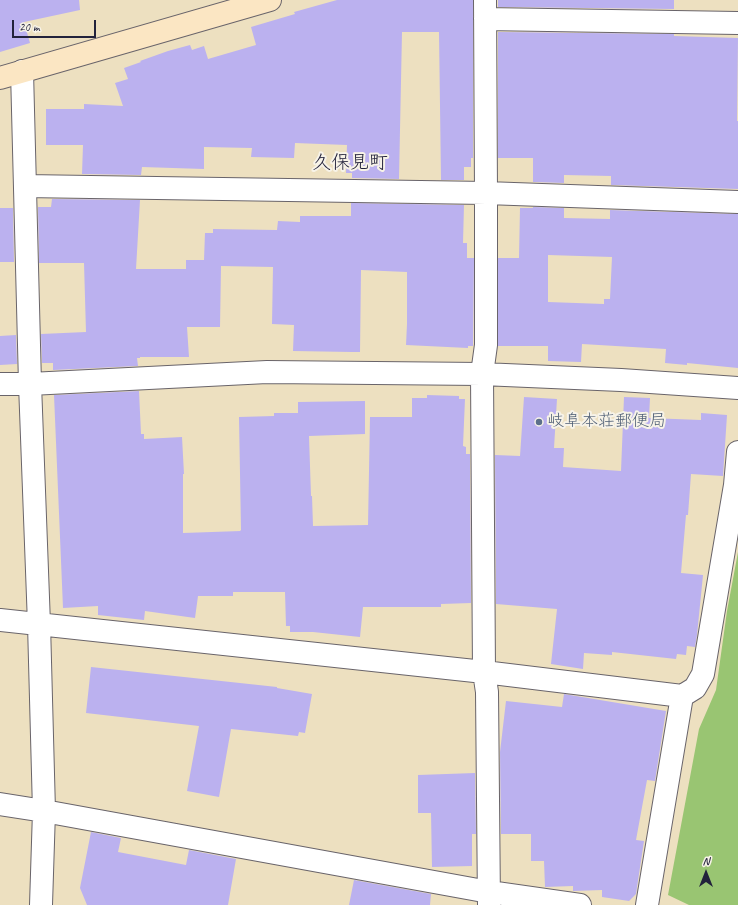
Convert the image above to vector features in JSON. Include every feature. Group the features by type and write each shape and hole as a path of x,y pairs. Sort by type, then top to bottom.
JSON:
{"street":[{"path":"0,78 270,0"},
{"path":"489,898 487,692 484,672 482,374 486,345 485,9 738,23"},
{"path":"22,71 30,384 44,811 41,905"},
{"path":"25,186 486,193 738,202"},
{"path":"0,384 30,384 267,372 482,374 621,380 738,388"},
{"path":"0,620 484,672 682,696 695,688 703,674 735,485 738,452"},
{"path":"647,905 682,696"},
{"path":"0,804 44,811 489,898 580,905"}],"green space":[{"path":"738,552 738,905 689,905 668,895 699,729 716,690 727,611"}],"building":[{"path":"0,0 79,0 80,10 24,22 30,43 0,52"},
{"path":"337,0 473,0 473,158 471,158 471,167 464,167 464,180 441,180 439,32 402,32 399,179 352,178 352,173 346,173 347,145 295,143 294,158 251,157 252,148 204,147 204,169 142,167 141,175 82,174 83,145 46,145 46,109 84,109 84,104 123,106 115,83 128,79 124,68 168,51 190,45 192,50 204,46 208,59 256,45 251,27 295,14 294,12"},
{"path":"498,0 674,0 674,9 498,7"},
{"path":"498,32 674,34 674,36 738,38 738,189 611,185 611,176 564,175 564,183 533,182 533,158 498,158"},
{"path":"52,199 140,200 136,269 186,269 186,260 204,260 205,233 213,233 213,229 277,230 278,221 300,222 300,216 351,216 351,203 464,205 463,243 467,243 467,258 474,258 473,346 468,346 468,348 406,345 407,272 361,270 360,352 293,351 294,325 272,324 273,267 221,266 220,327 187,327 189,357 140,357 137,358 138,366 53,370 53,363 42,363 41,334 86,332 84,263 39,263 38,207 51,207"},
{"path":"0,208 13,208 14,262 0,262"},
{"path":"520,208 564,208 564,218 610,219 610,210 738,214 738,368 687,363 687,365 665,363 666,349 582,344 581,362 548,361 548,346 498,346 498,258 519,258","holes":["548,255 612,257 610,299 604,299 604,304 548,302"]},
{"path":"16,335 17,364 0,365 0,336"},
{"path":"139,391 141,434 144,434 144,439 182,437 184,474 183,533 241,531 239,417 274,416 274,413 298,413 298,402 365,401 365,434 309,436 313,526 368,525 370,417 412,417 412,398 427,398 427,395 459,396 459,399 465,399 463,446 466,447 466,454 470,454 471,603 441,604 441,607 363,607 360,637 313,632 290,632 290,626 286,626 285,592 233,592 233,596 198,596 195,618 145,611 144,620 98,615 98,606 63,608 54,395"},
{"path":"524,397 557,399 554,448 564,448 563,467 621,471 624,397 650,398 649,418 701,420 701,413 727,415 723,476 691,474 681,573 703,575 695,647 687,646 686,655 677,654 676,659 612,652 612,655 584,653 583,669 551,664 557,609 496,604 495,455 520,456"},
{"path":"91,667 277,687 312,694 305,733 299,732 298,736 231,729 219,797 187,791 199,726 86,713"},
{"path":"564,694 666,711 655,781 647,780 636,840 644,841 636,894 629,901 602,897 602,890 573,891 573,886 545,887 544,861 531,861 531,834 501,834 500,752 506,701 562,707"},
{"path":"475,773 476,834 472,834 472,866 432,867 431,813 418,813 418,775"},
{"path":"91,832 121,838 118,852 186,865 189,850 236,859 228,905 87,905 80,888"},
{"path":"354,880 431,894 430,905 349,905"}],"place":[{"name":"岐阜本荘郵便局","path":"539,422"}],"district":[{"name":"久保見町","path":"350,163"}]}
